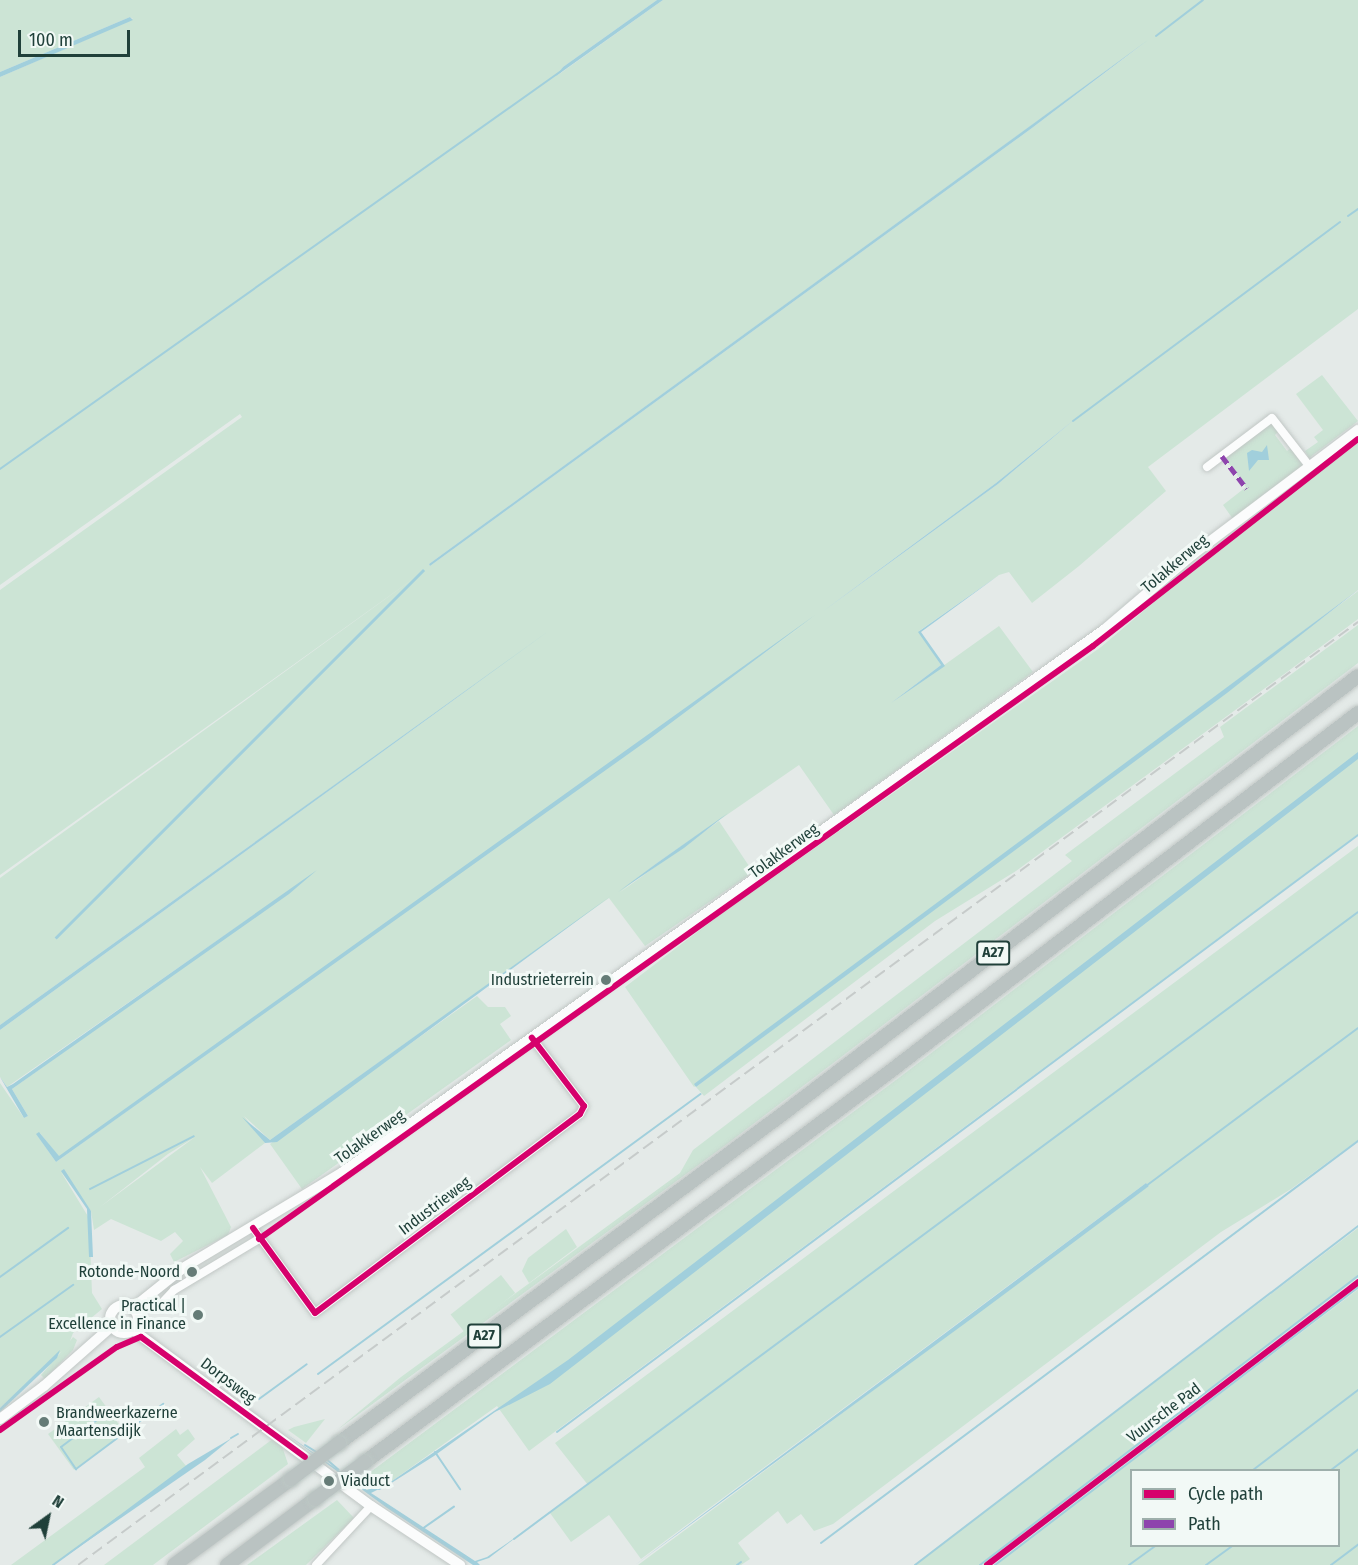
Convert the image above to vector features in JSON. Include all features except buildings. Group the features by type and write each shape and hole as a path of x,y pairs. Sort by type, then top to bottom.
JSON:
{"highway":[{"name":"A27","path":"174,1565 765,1126 1358,676"},
{"name":"A27","path":"227,1565 883,1076 1358,713"}],"main road":[{"name":"Tolakkerweg","path":"133,1308 172,1274 253,1228 343,1172 1105,629 1266,499 1358,430"},
{"path":"0,1419 44,1386 112,1326 114,1309 125,1305 133,1308 138,1320 133,1330 122,1333 112,1326"},
{"name":"Dorpsweg","path":"133,1330 371,1506 460,1565"}],"street":[{"path":"1207,467 1272,418 1310,466"},
{"name":"Industrieweg","path":"253,1228 315,1313 580,1114 584,1106 532,1038"},
{"path":"160,1305 174,1290 259,1239"},
{"path":"316,1565 371,1506"}],"green space":[{"path":"0,0 657,0 563,67 558,75 663,0 1358,0 1358,309 1148,467 1166,491 1032,603 1009,572 999,575 919,631 941,665 891,703 999,626 1033,672 834,815 799,765 657,863 619,893 719,821 753,872 645,946 609,898 270,1140 244,1116 265,1143 212,1183 200,1167 231,1227 228,1235 174,1262 170,1254 183,1241 175,1232 161,1241 111,1219 94,1230 91,1211 61,1172 89,1218 92,1293 102,1309 73,1333 70,1341 73,1337 77,1340 73,1350 45,1379 41,1375 62,1351 0,1408 0,1083 24,1118 28,1116 12,1089 310,876 7,1087 0,1077 0,1030 499,667 0,1025 0,878 424,571 0,875 0,590 242,417 240,414 0,585 0,77 133,19 130,17 0,72","holes":["1147,41 1032,128 430,566 429,564","1075,419 998,484 822,612 996,483","816,616 56,1162 37,1135 40,1133 59,1157","195,1137 100,1207 168,1154"]},
{"path":"1322,375 1358,421 1309,458 1305,451 1318,442 1314,437 1323,430 1296,394"},
{"path":"1272,423 1279,431 1275,435 1287,451 1291,448 1303,466 1233,519 1223,505 1246,487 1224,457"},
{"path":"1358,443 1358,590 694,1087 625,987 721,914 1101,647 1204,560"},
{"path":"1358,591 1358,619 1016,871 935,921 704,1096 696,1087"},
{"path":"1358,625 1358,663 727,1144 337,1430 401,1377 680,1173 693,1150 1072,861 1065,855 1224,737 1220,727"},
{"path":"1358,726 1358,834 529,1451 497,1406 392,1481 368,1490 357,1482 900,1077"},
{"path":"1358,846 1358,1140 1291,1189 1221,1232 833,1524 814,1531 801,1514 787,1524 778,1511 738,1543 750,1559 741,1565 638,1565 1149,1186 1146,1183 641,1559 609,1515 571,1542 550,1513 588,1485 555,1443"},
{"path":"477,996 488,1007 505,1007 511,1016 500,1024 511,1040 302,1189 270,1144"},
{"path":"1358,1228 1358,1277 981,1565 914,1565"},
{"path":"566,1229 577,1247 529,1283 522,1271 528,1258"},
{"path":"501,1275 515,1293 465,1333 451,1314"},
{"path":"1358,1289 1358,1565 995,1565"},
{"path":"99,1397 125,1433 74,1470 48,1434"},
{"path":"325,1419 306,1443 288,1430 294,1427"},
{"path":"176,1429 180,1435 188,1429 195,1439 177,1455 187,1467 53,1565 11,1565 145,1467 139,1458"},
{"path":"274,1438 281,1443 288,1464 153,1565 104,1565"},
{"path":"337,1500 354,1518 306,1565 247,1565"}],"water":[{"path":"657,0 663,0 556,76 563,67"},
{"path":"130,17 133,20 0,77 0,72"},
{"path":"1148,40 1032,128 430,566 429,564"},
{"path":"1075,419 998,484 822,612 996,483"},
{"path":"1267,445 1269,460 1258,460 1249,471 1247,453 1252,450 1262,452"},
{"path":"423,569 425,571 57,940 55,937"},
{"path":"999,575 921,632 945,666 891,703 941,665 918,632"},
{"path":"1358,590 1227,693 696,1087 694,1084 748,1043"},
{"path":"815,615 648,740 56,1162 36,1134 39,1132 59,1156"},
{"path":"550,630 0,1030 0,1025"},
{"path":"1358,752 1358,759 550,1384 495,1412 434,1456 393,1482 371,1493 475,1561 487,1557 522,1533 489,1558 477,1562 480,1565 473,1565 387,1508 285,1433 367,1490 392,1481 568,1360"},
{"path":"728,813 684,848 618,892 657,863"},
{"path":"317,870 289,894 12,1089 28,1116 24,1118 0,1077 7,1087 13,1084"},
{"path":"612,895 277,1142 265,1143 242,1117 270,1140"},
{"path":"194,1135 195,1137 90,1190 89,1189"},
{"path":"64,1169 91,1211 93,1257 89,1257 87,1209 61,1171"},
{"path":"1146,1183 1149,1186 635,1565"},
{"path":"60,1350 57,1358 0,1412 0,1408"},
{"path":"232,1438 205,1460 53,1565 188,1464"}],"waterway":[{"path":"1156,36 1203,0"},
{"path":"0,469 561,71"},
{"path":"1348,216 1358,209"},
{"path":"1073,421 1340,222"},
{"path":"557,1432 1358,835"},
{"path":"514,1539 1358,912"},
{"path":"1146,1186 1358,1028"},
{"path":"318,1374 701,1094"},
{"path":"821,1543 1358,1141"},
{"path":"915,1565 1358,1226"},
{"path":"0,1277 68,1228"},
{"path":"980,1565 1358,1276"},
{"path":"0,1337 73,1285"},
{"path":"995,1565 1358,1287"},
{"path":"259,1399 307,1364"},
{"path":"1254,1469 1358,1390"},
{"path":"97,1420 61,1447 76,1469 163,1404"},
{"path":"231,1438 238,1434"},
{"path":"305,1445 318,1453"},
{"path":"1332,1469 1358,1450"},
{"path":"435,1452 460,1489"},
{"path":"325,1458 339,1470"},
{"path":"379,1489 390,1484"},
{"path":"422,1529 454,1507"},
{"path":"53,1565 119,1517"},
{"path":"1331,1565 1358,1545"},
{"path":"1129,1565 1154,1547"},
{"path":"1206,1565 1231,1547"},
{"path":"737,1565 741,1562"}],"railway":[{"path":"78,1565 1358,622"}],"marked path":[{"path":"1222,456 1247,489"}],"cycle path":[{"path":"259,1239 1093,646 1358,439"},
{"path":"253,1228 315,1313 580,1114 584,1106 532,1038"},
{"name":"Vuursche Pad","path":"987,1565 1358,1282"},
{"path":"0,1430 117,1347 141,1337 305,1457"}],"place":[{"name":"Industrieterrein","path":"606,980"},
{"name":"Rotonde-Noord","path":"192,1272"},
{"name":"Practical | Excellence in Finance","path":"198,1315"},
{"name":"Brandweerkazerne Maartensdijk","path":"44,1422"},
{"name":"Viaduct","path":"329,1481"}]}
